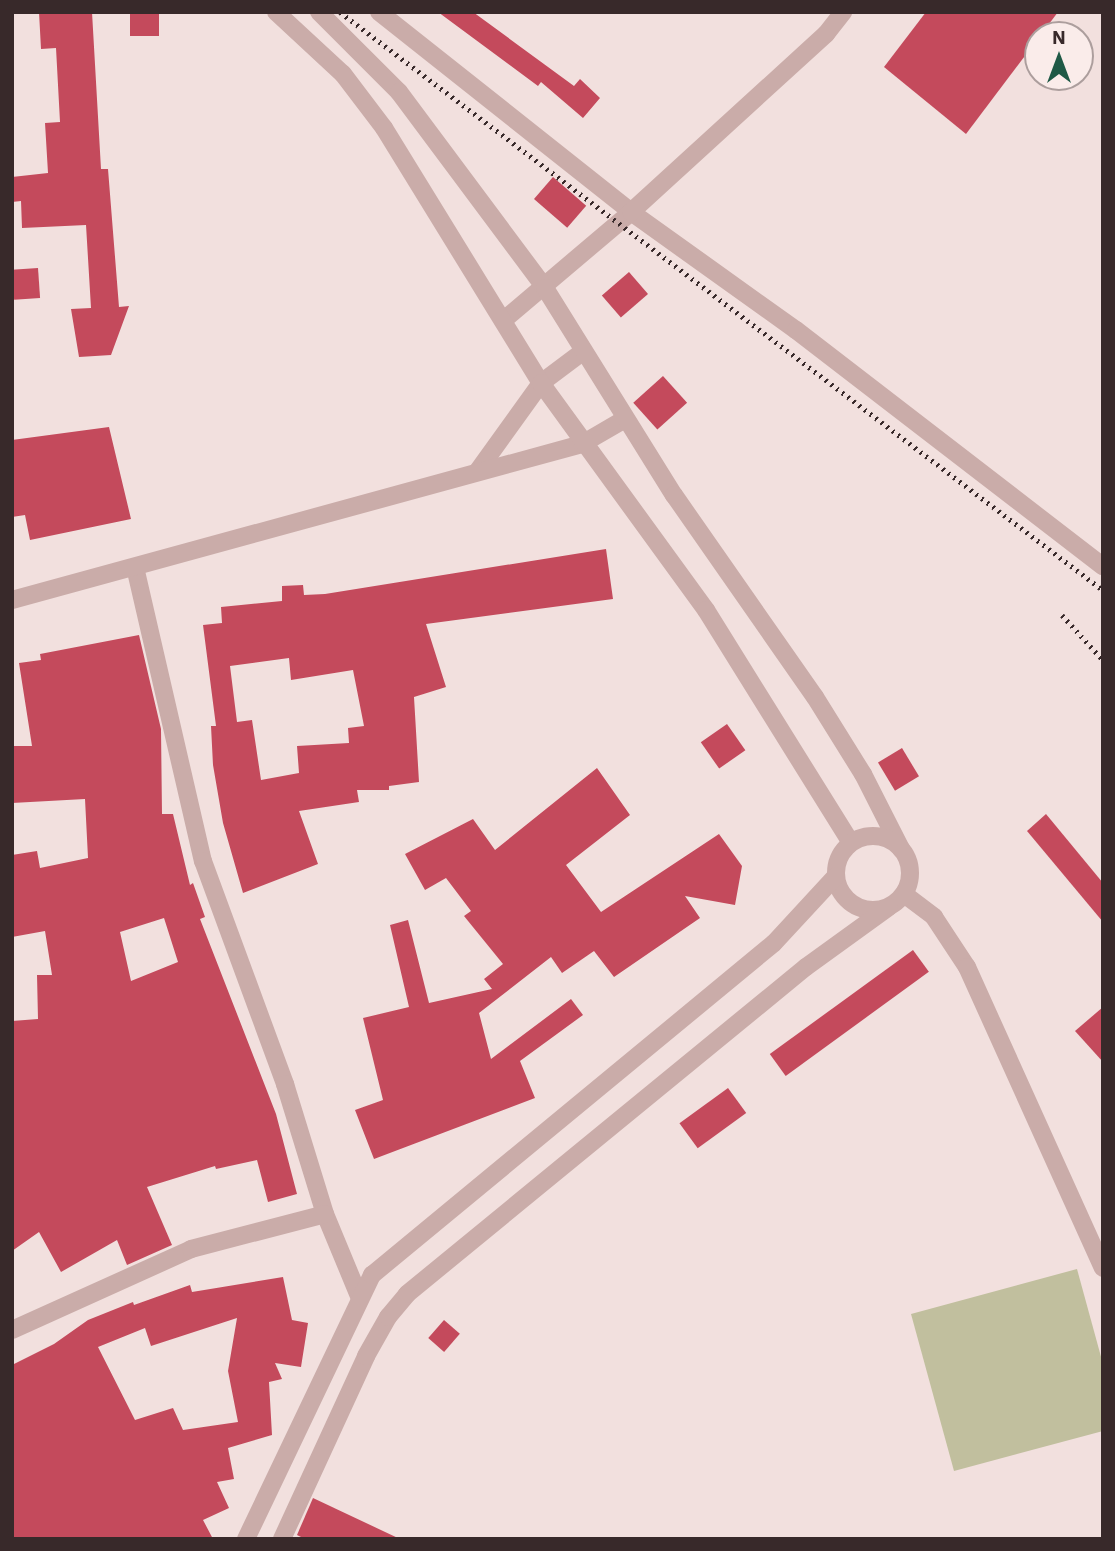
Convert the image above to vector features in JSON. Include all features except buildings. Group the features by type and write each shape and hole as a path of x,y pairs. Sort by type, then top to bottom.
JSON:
{"street":[{"path":"276,12 343,74 383,128 505,319 541,383 582,444 649,526 851,843"},
{"path":"282,1539 366,1356 388,1317 407,1294 806,967 889,907 904,894 909,863 863,774 816,697 581,353 544,288 399,92 319,12"},
{"path":"379,12 631,212 796,330 1103,566"},
{"path":"505,319 631,212 827,34 843,12"},
{"path":"477,472 541,383 581,353"},
{"path":"12,600 582,444 625,419"},
{"path":"135,567 203,861 285,1084 325,1214 359,1296"},
{"path":"246,1539 359,1296 386,1260 774,943 836,876 843,852 851,843 876,836 901,849"},
{"path":"836,876 849,901 875,910 889,907"},
{"path":"904,894 933,918 967,967 1103,1268"},
{"path":"12,1330 191,1249 325,1214"}],"shaded area":[{"path":"1077,1269 1103,1364 1103,1431 954,1471 911,1314"}],"railway":[{"path":"340,12 1103,590"},
{"path":"1062,615 1103,660"}]}
